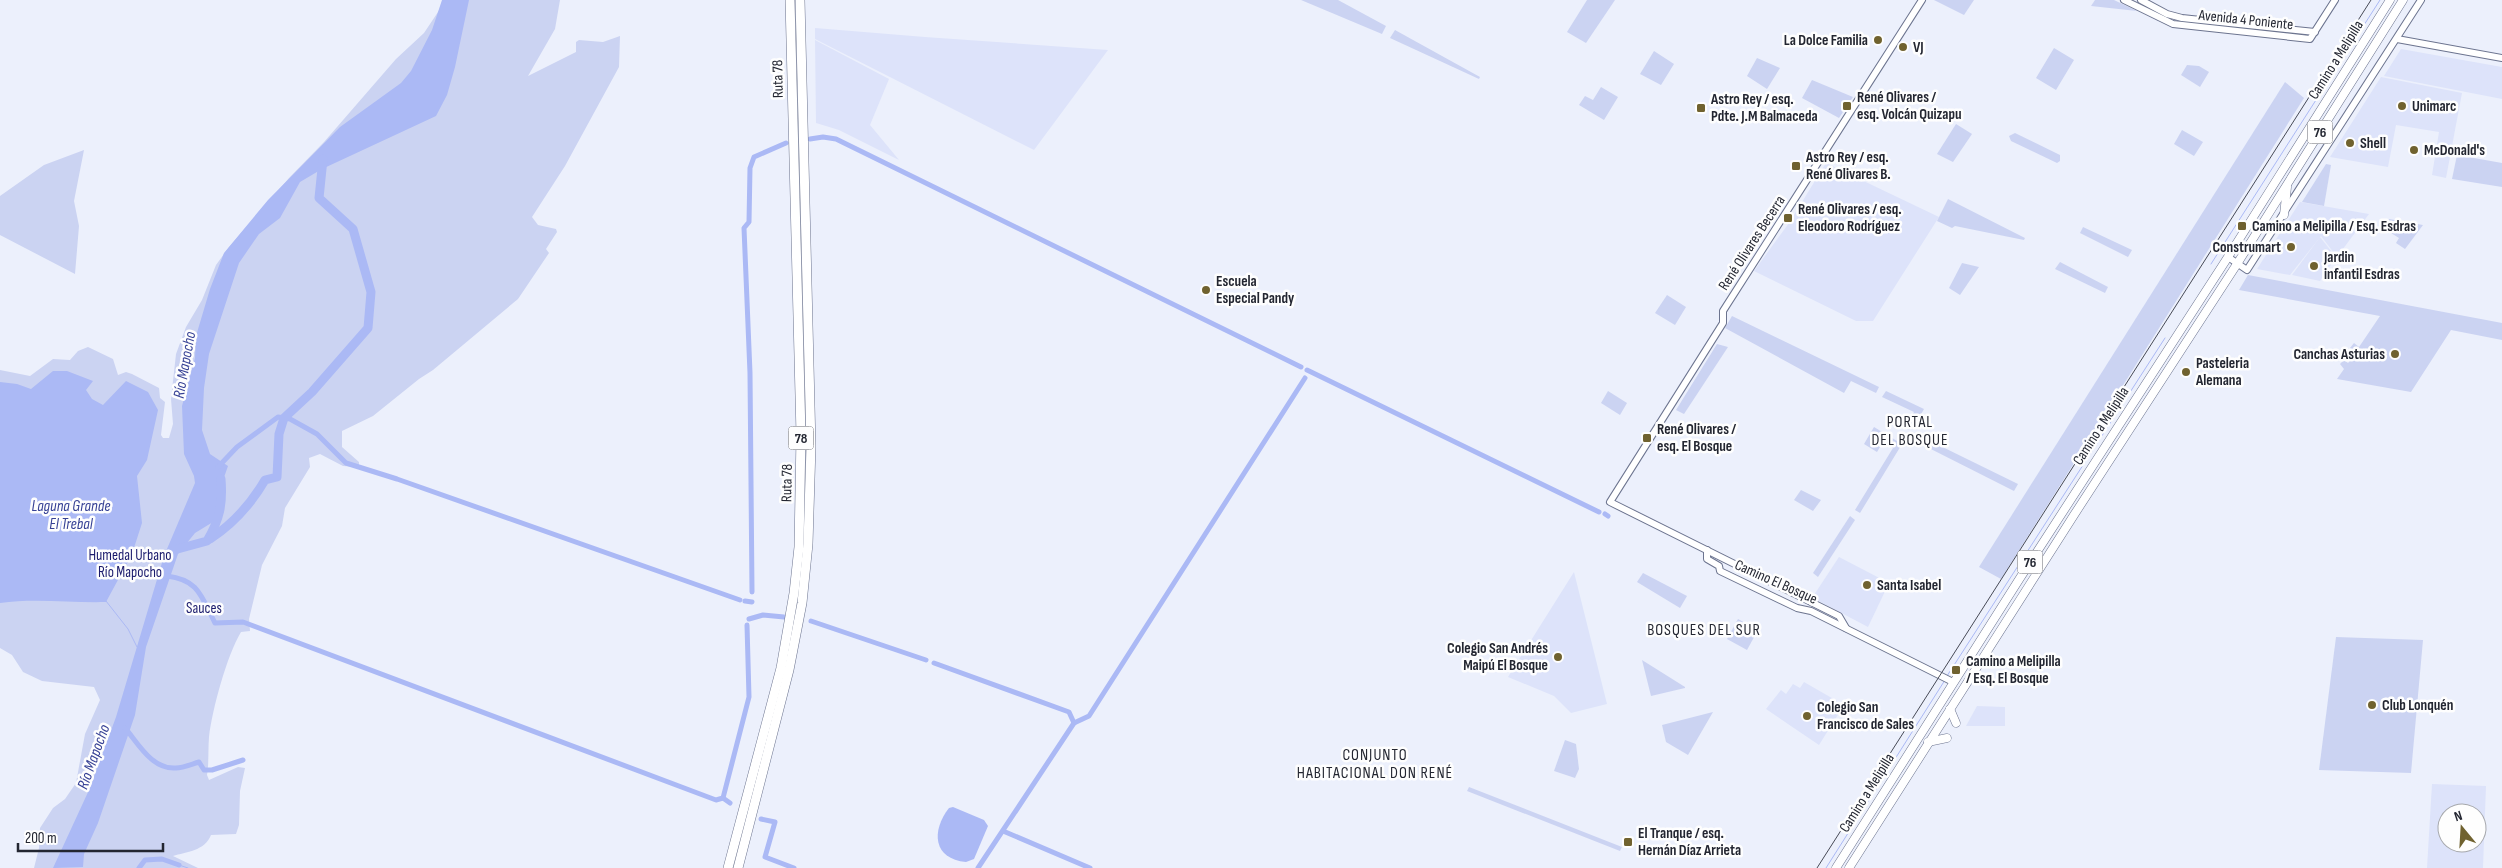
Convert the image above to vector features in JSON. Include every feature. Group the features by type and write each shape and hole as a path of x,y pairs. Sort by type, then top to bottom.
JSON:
{"highway":[{"name":"Ruta 78","path":"728,868 781,668 798,554 801,435 790,0"},
{"name":"Ruta 78","path":"738,868 789,670 802,603 808,544 811,446 800,0"}],"main road":[{"name":"Camino a Melipilla","path":"1836,868 1949,679 2228,257 2390,0"},
{"name":"Camino a Melipilla","path":"1849,868 1928,742 2237,264 2403,0"},
{"path":"2369,33 2379,38"},
{"path":"2284,215 2288,183"},
{"path":"1950,709 1956,723"},
{"path":"1928,742 1946,738"}],"street":[{"name":"René Olivares Becerra","path":"1610,502 1722,323 1723,311 1922,0"},
{"name":"Avenida 4 Poniente","path":"2124,0 2173,24 2310,39 2315,32 2182,18 2167,14 2141,0"},
{"path":"2315,32 2335,0"},
{"path":"2228,257 2247,270 2421,0"},
{"path":"2397,39 2502,58"},
{"name":"Camino El Bosque","path":"1610,502 1839,616 1846,628"},
{"name":"Camino El Bosque","path":"1707,550 1707,558 1719,566 1720,571 1797,608 1811,611 1949,679"}],"shaded area":[{"path":"815,28 1108,50 1034,150 815,39"},
{"path":"815,40 889,79 870,125 899,160 839,130 816,123"},
{"path":"2401,49 2502,67 2502,99 2384,76"},
{"path":"2381,77 2462,93 2446,178 2432,175 2439,132 2396,125 2388,167 2330,157"},
{"path":"1826,163 1939,217 1873,321 1856,321 1754,271 1789,223"},
{"path":"2300,202 2369,214 2337,257 2321,236 2290,275 2257,269"},
{"name":"Jardin infantil Esdras","path":"2320,237 2336,257 2320,281 2292,275"},
{"path":"1839,557 1889,583 1868,627 1815,599 1814,595"},
{"name":"Colegio San Andrés Maipú El Bosque","path":"1574,572 1607,704 1571,713 1554,696 1508,677"},
{"name":"Colegio San Francisco de Sales","path":"1804,682 1844,705 1819,745 1766,709 1781,690 1786,694 1793,684 1800,688"},
{"path":"1977,706 2005,707 2005,726 1966,726"},
{"path":"2432,784 2486,786 2485,803 2437,803 2437,853 2484,853 2483,868 2427,868"}],"green space":[{"name":"Humedal Urbano Río Mapocho","path":"446,0 560,0 555,29 528,76 576,52 576,42 579,40 603,42 620,36 619,67 565,166 532,217 538,225 556,229 557,232 546,249 549,253 518,299 433,370 373,416 342,431 342,447 359,462 359,467 343,466 320,454 309,458 310,467 285,508 282,526 262,565 249,619 250,631 241,632 231,654 221,683 211,726 207,775 209,780 238,767 245,768 240,791 239,825 236,834 211,835 200,848 173,856 198,868 34,868 39,848 40,828 53,808 65,799 76,783 85,734 100,700 94,687 42,681 23,672 12,655 0,648 0,370 30,376 53,359 70,360 78,351 88,347 113,359 118,375 126,372 159,388 160,398 165,402 161,435 163,438 169,438 173,424 171,399 176,354 186,327 202,300 216,265 229,247 289,178 324,142 396,59 424,33"},
{"path":"1301,0 1338,0 1386,26 1382,34"},
{"path":"1587,0 1615,0 1586,43 1567,32"},
{"path":"1934,0 1974,0 1964,15"},
{"path":"2095,0 2114,0 2137,11 2091,6"},
{"path":"1395,30 1480,77 1479,79 1390,38"},
{"path":"2054,48 2074,60 2056,90 2036,78"},
{"path":"1654,51 1674,64 1661,85 1640,74"},
{"path":"1757,58 1780,68 1767,89 1747,76"},
{"path":"2187,65 2199,66 2209,72 2200,87 2181,75"},
{"path":"1812,80 1853,97 1839,118 1802,98"},
{"path":"2285,82 2304,98 2001,579 1979,567"},
{"path":"1601,87 1618,97 1604,120 1579,105 1585,96 1593,100"},
{"path":"1956,124 1972,134 1953,162 1937,154"},
{"path":"2182,130 2203,142 2194,156 2174,144"},
{"path":"2015,133 2060,155 2060,161 2057,163 2011,141 2009,136"},
{"path":"84,150 74,201 79,226 75,274 0,235 0,196 44,165"},
{"path":"2457,155 2502,163 2502,187 2452,179"},
{"path":"2326,164 2331,165 2324,206 2302,202"},
{"path":"1948,199 2025,238 2024,240 1955,226 1952,228 1937,221"},
{"path":"2389,219 2423,225 2405,249 2396,243 2399,238 2383,228"},
{"path":"2083,227 2132,250 2128,257 2080,233"},
{"path":"2060,262 2108,287 2105,293 2055,269"},
{"path":"1962,263 1979,267 1960,295 1949,288"},
{"path":"2248,275 2502,323 2502,340 2451,330 2411,392 2337,379 2344,369 2340,364 2344,360 2348,363 2350,361 2345,356 2349,351 2353,355 2355,353 2350,348 2354,343 2359,347 2380,316 2239,290"},
{"path":"1667,295 1686,307 1675,325 1655,313"},
{"path":"1732,316 1879,387 1876,393 1851,381 1844,393 1725,328"},
{"path":"1717,344 1728,347 1684,414 1676,410"},
{"path":"1608,391 1627,403 1620,415 1601,403"},
{"path":"1886,391 1924,409 1913,428 1909,430 1905,427 1914,412 1882,397"},
{"path":"1874,427 1902,444 1860,513 1855,510 1893,448 1883,442 1877,452 1864,444"},
{"path":"1916,434 2018,484 2014,491 1913,440"},
{"path":"1801,490 1821,500 1813,511 1794,500"},
{"path":"1850,516 1855,520 1818,577 1813,573"},
{"path":"1643,573 1687,596 1680,608 1637,582"},
{"path":"1738,619 1758,630 1747,650 1727,639"},
{"name":"Club Lonquén","path":"2336,637 2423,640 2411,773 2319,770"},
{"path":"1642,660 1685,687 1685,688 1651,696"},
{"path":"1713,712 1688,755 1666,742 1662,725"},
{"path":"1565,740 1576,744 1579,769 1575,778 1554,771"},
{"path":"1469,787 1622,847 1620,851 1467,791"}],"water":[{"path":"442,0 469,0 455,67 447,95 436,116 322,169 300,182 280,218 259,234 239,263 209,354 204,388 202,430 210,454 228,466 222,483 222,498 213,522 195,533 178,554 146,647 135,715 98,823 84,854 83,867 53,868 89,790 116,717 164,556 195,483 194,476 184,454 182,406 195,358 196,336 210,289 224,253 268,200 340,127 401,83 411,71 432,30"},
{"name":"Laguna Grande El Trebal","path":"53,371 67,371 93,381 86,390 92,399 103,405 126,381 148,392 158,410 147,460 137,476 142,523 132,554 106,602 26,601 0,603 0,382 17,384 31,389"},
{"path":"953,807 984,820 988,826 974,859 966,862 947,856 941,850 938,842 939,826 949,808"}],"waterway":[{"path":"2211,264 2380,0"},
{"path":"810,139 823,137 836,139 1301,367"},
{"path":"752,592 750,373 744,228 749,222 750,168 754,157 786,143"},
{"path":"210,539 241,513 265,480 277,477 279,434 284,418 312,392 368,328 371,292 353,229 319,198 323,159"},
{"path":"1947,676 2165,338"},
{"path":"1307,370 1599,512"},
{"path":"978,868 1074,723 1089,716 1305,378"},
{"path":"218,467 237,447 278,417 290,419 317,434 346,463 397,479 740,600"},
{"name":"Río Mapocho","path":"174,550 207,541 220,511 221,479"},
{"path":"167,576 186,581 193,586 202,597 215,623 243,622 716,800 723,798 749,697 747,625"},
{"path":"106,601 128,629 137,647"},
{"path":"745,601 752,602"},
{"path":"749,619 763,615 784,617"},
{"path":"811,621 926,660"},
{"path":"934,663 1069,712 1074,723"},
{"path":"1826,868 1945,680"},
{"path":"125,728 146,754 160,765 167,767 176,768 199,762 204,770 212,770 243,760"},
{"path":"723,798 730,803"},
{"path":"761,819 775,822 765,857 794,868"},
{"path":"1003,831 1090,868"},
{"path":"139,868 145,860 162,859 179,865"},
{"path":"179,865 188,868"}],"railway":[{"path":"1817,868 2371,0"}],"place":[{"name":"La Dolce Familia","path":"1878,40"},
{"name":"VJ","path":"1903,47"},
{"name":"René Olivares / esq. Volcán Quizapu","path":"1847,106"},
{"name":"Unimarc","path":"2402,106"},
{"name":"Astro Rey / esq. Pdte. J.M Balmaceda","path":"1701,108"},
{"name":"Shell","path":"2350,143"},
{"name":"McDonald's","path":"2414,150"},
{"name":"Astro Rey / esq. René Olivares B.","path":"1796,166"},
{"name":"René Olivares / esq. Eleodoro Rodríguez","path":"1788,218"},
{"name":"Camino a Melipilla / Esq. Esdras","path":"2242,226"},
{"name":"Construmart","path":"2291,247"},
{"name":"Jardin infantil Esdras","path":"2314,266"},
{"name":"Escuela Especial Pandy","path":"1206,290"},
{"name":"Canchas Asturias","path":"2395,354"},
{"name":"Pasteleria Alemana","path":"2186,372"},
{"name":"René Olivares / esq. El Bosque","path":"1647,438"},
{"name":"Santa Isabel","path":"1867,585"},
{"name":"Colegio San Andrés Maipú El Bosque","path":"1558,657"},
{"name":"Camino a Melipilla / Esq. El Bosque","path":"1956,670"},
{"name":"Club Lonquén","path":"2372,705"},
{"name":"Colegio San Francisco de Sales","path":"1807,716"},
{"name":"El Tranque / esq. Hernán Díaz Arrieta","path":"1628,842"}],"district":[{"name":"PORTAL DEL BOSQUE","path":"1910,431"},
{"name":"BOSQUES DEL SUR","path":"1704,630"},
{"name":"CONJUNTO HABITACIONAL DON RENÉ","path":"1375,764"}],"park label":[{"name":"Sauces","path":"204,608"}]}
